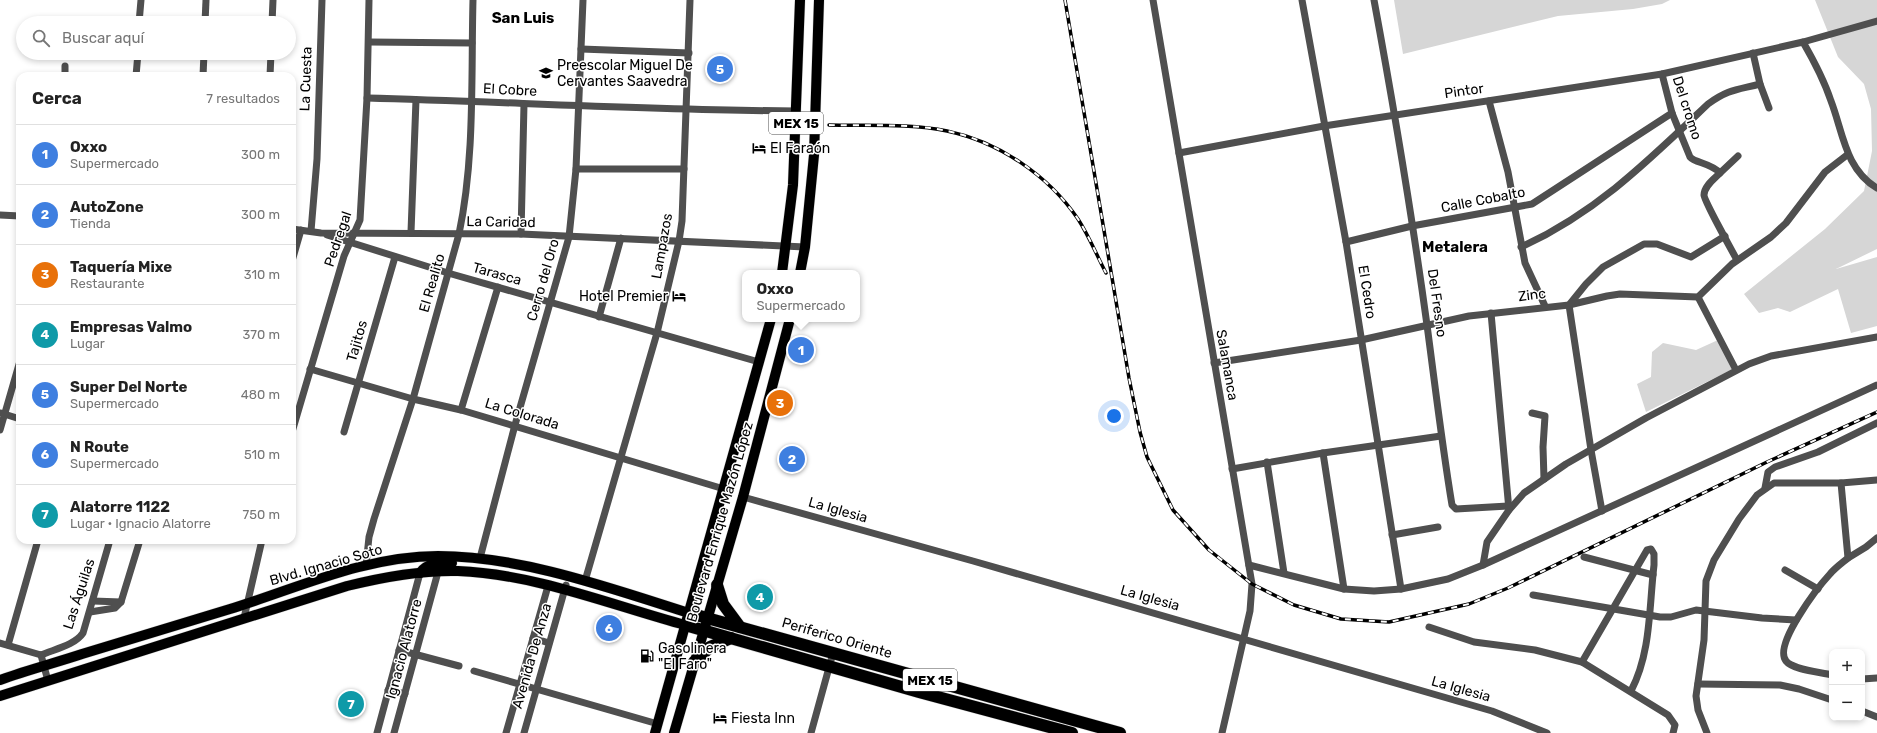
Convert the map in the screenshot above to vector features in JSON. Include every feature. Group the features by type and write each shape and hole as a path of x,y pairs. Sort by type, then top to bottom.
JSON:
{"highway":[{"path":"717,585 723,604 740,627"},
{"name":"Periferico Oriente","path":"689,613 1120,733"},
{"name":"Periferico Oriente","path":"685,625 1072,733"},
{"path":"694,662 710,647 731,638"}],"main road":[{"name":"MEX 15","path":"782,270 793,185 800,0"},
{"name":"MEX 15","path":"801,270 805,247 816,125 819,0"},
{"name":"Boulevard Enrique Mazón López","path":"656,729 770,322"},
{"name":"Boulevard Enrique Mazón López","path":"674,733 743,497 789,322"},
{"name":"Blvd. Ignacio Soto","path":"0,680 247,604 305,583 366,565 424,557 480,558 585,581 689,613"},
{"path":"420,572 422,569 433,564 471,564 480,558"},
{"name":"Blvd. Ignacio Soto","path":"0,696 347,586 382,577 420,572 473,572 565,588 685,625"},
{"path":"565,588 581,589 585,581"}],"street":[{"path":"140,16 142,0"},
{"path":"205,16 206,0"},
{"path":"272,16 273,0"},
{"name":"La Cuesta","path":"311,231 317,159 322,0"},
{"name":"Pedregal","path":"296,418 344,256 356,232 361,215 367,98 369,0"},
{"name":"El Realito","path":"366,565 369,536 413,399 459,234 466,197 471,102 473,0"},
{"name":"Cerro del Oro","path":"480,558 515,425 569,237 576,169 583,0"},
{"name":"Lampazos","path":"585,581 657,333 679,241 682,221 690,0"},
{"name":"Salamanca","path":"1153,0 1252,584 1251,600 1244,640 1222,733"},
{"name":"El Cedro","path":"1302,0 1346,242 1401,589"},
{"name":"Del Fresno","path":"1374,0 1395,115 1427,325 1440,436 1454,508 1509,508"},
{"name":"Pintor","path":"1179,152 1324,126 1662,74 1803,42 1877,21"},
{"path":"369,42 472,43"},
{"path":"1803,42 1827,89 1836,113 1847,155 1868,181 1877,188"},
{"path":"581,49 689,53"},
{"path":"1753,53 1760,84 1769,108"},
{"path":"136,72 137,60"},
{"path":"203,72 204,60"},
{"path":"270,72 271,60"},
{"path":"65,66 65,72"},
{"name":"Del cromo","path":"1662,74 1672,113 1679,133 1692,160 1707,164 1720,173"},
{"path":"1521,247 1556,231 1598,203 1679,133 1708,104 1724,93 1760,84"},
{"name":"El Cobre","path":"367,98 687,110 796,111"},
{"path":"411,232 416,100"},
{"path":"1489,101 1508,172 1525,263 1545,306"},
{"path":"521,234 524,104"},
{"name":"Calle Cobalto","path":"1346,242 1412,226 1515,208 1538,201 1672,113"},
{"path":"1736,370 1698,297 1715,279 1737,260 1771,237 1786,223 1811,188 1825,172 1847,155"},
{"path":"1737,260 1704,200 1704,194 1710,183 1738,156"},
{"path":"576,169 684,169"},
{"path":"0,214 16,216"},
{"name":"La Caridad","path":"296,229 322,233 411,232 521,234 805,247"},
{"path":"296,247 301,230"},
{"name":"Tarasca","path":"322,233 448,273 759,362"},
{"path":"1602,511 1591,450 1570,305 1586,284 1603,267 1644,244 1657,244 1691,257 1725,236"},
{"path":"599,317 621,238"},
{"name":"Tajitos","path":"344,432 395,257"},
{"path":"461,410 498,287"},
{"name":"Zinc","path":"1214,363 1361,340 1427,325 1491,313 1545,306 1570,305 1620,294 1698,297"},
{"path":"1491,313 1509,508"},
{"path":"1483,565 1487,542 1509,508 1524,493 1591,450 1646,418 1761,358 1877,337"},
{"name":"La Colorada","path":"310,369 413,399 515,425 724,489"},
{"path":"0,430 2,414 16,372"},
{"path":"1249,565 1344,589 1374,591 1401,589 1456,576 1877,385"},
{"path":"1532,413 1545,416 1542,447 1544,479"},
{"path":"2,414 16,418"},
{"path":"1765,488 1768,472 1775,467 1818,452 1877,423"},
{"path":"1232,469 1322,453 1440,436"},
{"path":"1322,453 1344,589"},
{"path":"1267,462 1284,573"},
{"path":"1707,733 1697,704 1706,612 1704,592 1706,581 1714,560 1738,519 1765,488 1778,482 1841,483 1877,480"},
{"path":"1841,483 1848,558"},
{"name":"La Iglesia","path":"743,497 973,561 1492,711 1547,733"},
{"path":"1392,535 1438,527"},
{"path":"1829,674 1796,667 1786,660 1784,648 1796,620 1830,573 1848,558 1877,538"},
{"path":"8,645 37,544"},
{"name":"Las Águilas","path":"41,655 80,638 90,612 109,544"},
{"path":"90,612 116,608 121,602 139,544"},
{"path":"244,618 261,544"},
{"path":"1582,662 1647,550 1651,549 1654,554 1653,575 1643,662 1631,691"},
{"path":"1584,557 1635,572 1653,575"},
{"path":"1785,570 1818,589"},
{"name":"Ignacio Alatorre","path":"376,733 420,572"},
{"name":"Ignacio Alatorre","path":"394,733 438,572"},
{"name":"Avenida De Anza","path":"506,733 548,586"},
{"name":"Avenida De Anza","path":"524,733 548,643 565,588"},
{"path":"1533,596 1666,618 1696,610 1796,620"},
{"path":"93,601 121,602"},
{"path":"1429,627 1474,642 1534,650 1582,662 1631,691 1674,721 1675,725 1673,733"},
{"path":"533,638 548,643"},
{"path":"0,643 41,655 48,681"},
{"path":"399,650 459,666"},
{"path":"811,733 833,653"},
{"path":"474,671 656,729"},
{"path":"1865,679 1877,678"},
{"path":"1698,684 1780,685 1799,689 1829,699"},
{"path":"388,690 405,694"},
{"path":"1865,712 1877,717"}],"shaded area":[{"path":"1394,0 1670,0 1662,4 1633,9 1558,16 1403,54"},
{"path":"1815,0 1877,0 1877,249 1836,269 1877,257 1877,326 1851,333 1838,289 1790,312 1778,308 1759,313 1744,294 1825,229 1864,191 1872,151 1871,109 1864,84 1838,57"},
{"path":"1718,340 1733,369 1646,412 1637,384 1651,377 1652,352 1663,343 1696,350"}],"railway":[{"path":"1065,0 1129,378 1140,432 1147,457 1173,510 1209,550 1252,584 1294,605 1341,619 1389,622 1469,604 1508,588 1767,462 1877,412"},
{"path":"829,125 888,125 933,128 966,136 1003,152 1037,175 1066,203 1078,219 1106,273"}],"place":[{"name":"Super Del Norte","path":"720,69"},
{"name":"Preescolar Miguel De Cervantes Saavedra","path":"546,73"},
{"name":"El Faraón","path":"759,148"},
{"name":"Hotel Premier","path":"679,296"},
{"name":"Oxxo","path":"801,350"},
{"name":"Taquería Mixe","path":"780,403"},
{"name":"AutoZone","path":"792,459"},
{"name":"Empresas Valmo","path":"760,597"},
{"name":"N Route","path":"609,628"},
{"name":"Gasolinera \"El Faro\"","path":"647,656"},
{"name":"Alatorre 1122","path":"351,704"},
{"name":"Fiesta Inn","path":"720,718"}],"district":[{"name":"San Luis","path":"523,18"},
{"name":"Metalera","path":"1455,247"}]}
